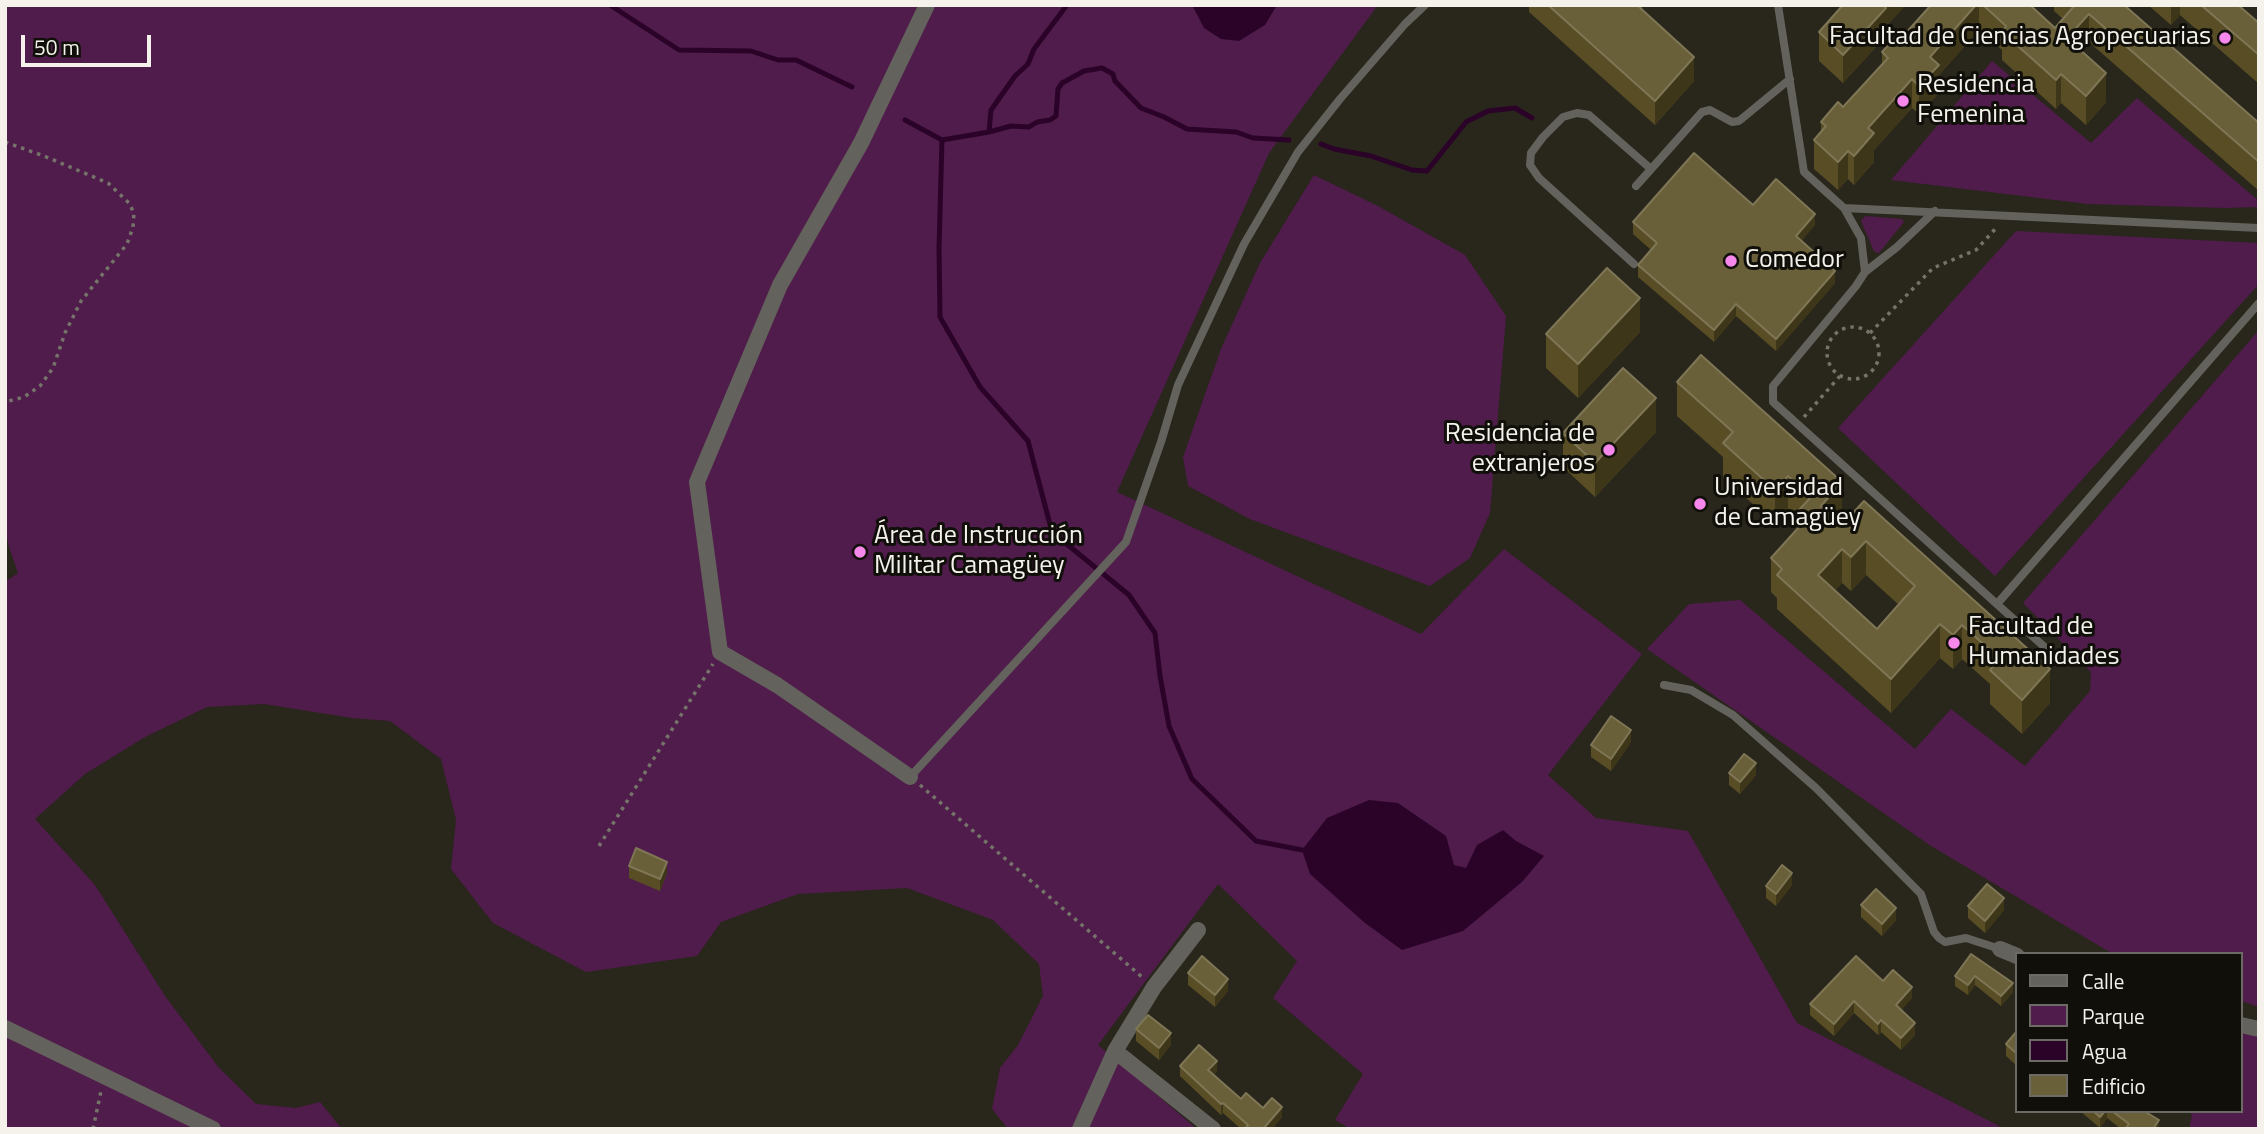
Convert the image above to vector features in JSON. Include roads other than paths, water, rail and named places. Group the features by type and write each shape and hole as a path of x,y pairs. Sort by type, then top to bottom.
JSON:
{"street":[{"path":"911,777 777,685 720,652 697,482 780,285 861,143 927,5"},
{"path":"1080,1129 1115,1051 1154,988 1198,930"},
{"path":"2000,949 2016,956"},
{"path":"5,1028 213,1129"},
{"path":"1115,1051 1213,1129"}],"lane":[{"path":"911,777 1126,542 1178,385 1244,244 1297,152 1405,24 1425,5"},
{"path":"1778,5 1804,172 1844,208 1861,238 1865,272"},
{"path":"1636,186 1702,112 1710,110 1732,122 1739,121 1790,79"},
{"path":"1634,264 1539,178 1530,165 1531,153 1563,117 1577,113 1589,115 1651,169"},
{"path":"1844,208 2259,228"},
{"path":"1935,211 1897,247 1865,272 1773,386 1773,402 2060,661"},
{"path":"1997,604 2259,303"},
{"path":"1664,685 1691,690 1733,715 1815,788 1921,894 1934,932 1939,938 1945,942 1966,938 2000,949"}],"water":[{"path":"1192,5 1277,5 1265,25 1239,41 1221,39 1204,28"},
{"path":"1369,800 1398,803 1446,836 1454,865 1466,868 1477,845 1503,830 1516,841 1544,856 1522,882 1463,931 1402,950 1365,923 1310,874 1302,850 1327,818"}],"waterway":[{"path":"610,5 679,50 751,51 778,60 796,60 852,87"},
{"path":"989,132 991,110 1015,76 1028,64 1034,49 1067,5"},
{"path":"905,120 942,140 1011,126 1029,127 1056,116 1058,89 1062,83 1084,71 1102,68 1113,74 1115,81 1141,108 1187,129 1236,132 1253,138 1289,140"},
{"path":"1321,144 1371,156 1412,170 1427,171 1466,122 1488,111 1515,108 1532,118"},
{"path":"942,140 940,317 980,387 1028,441 1052,532 1129,595 1155,633 1169,726 1192,779 1256,841 1302,850"}],"place":[{"name":"Facultad de Ciencias Agropecuarias","path":"2225,38"},
{"name":"Residencia Femenina","path":"1903,101"},
{"name":"Comedor","path":"1731,261"},
{"name":"Residencia de extranjeros","path":"1609,450"},
{"name":"Universidad de Camagüey","path":"1700,504"},
{"name":"Área de Instrucción Militar Camagüey","path":"860,552"},
{"name":"Facultad de Humanidades","path":"1954,643"}]}
